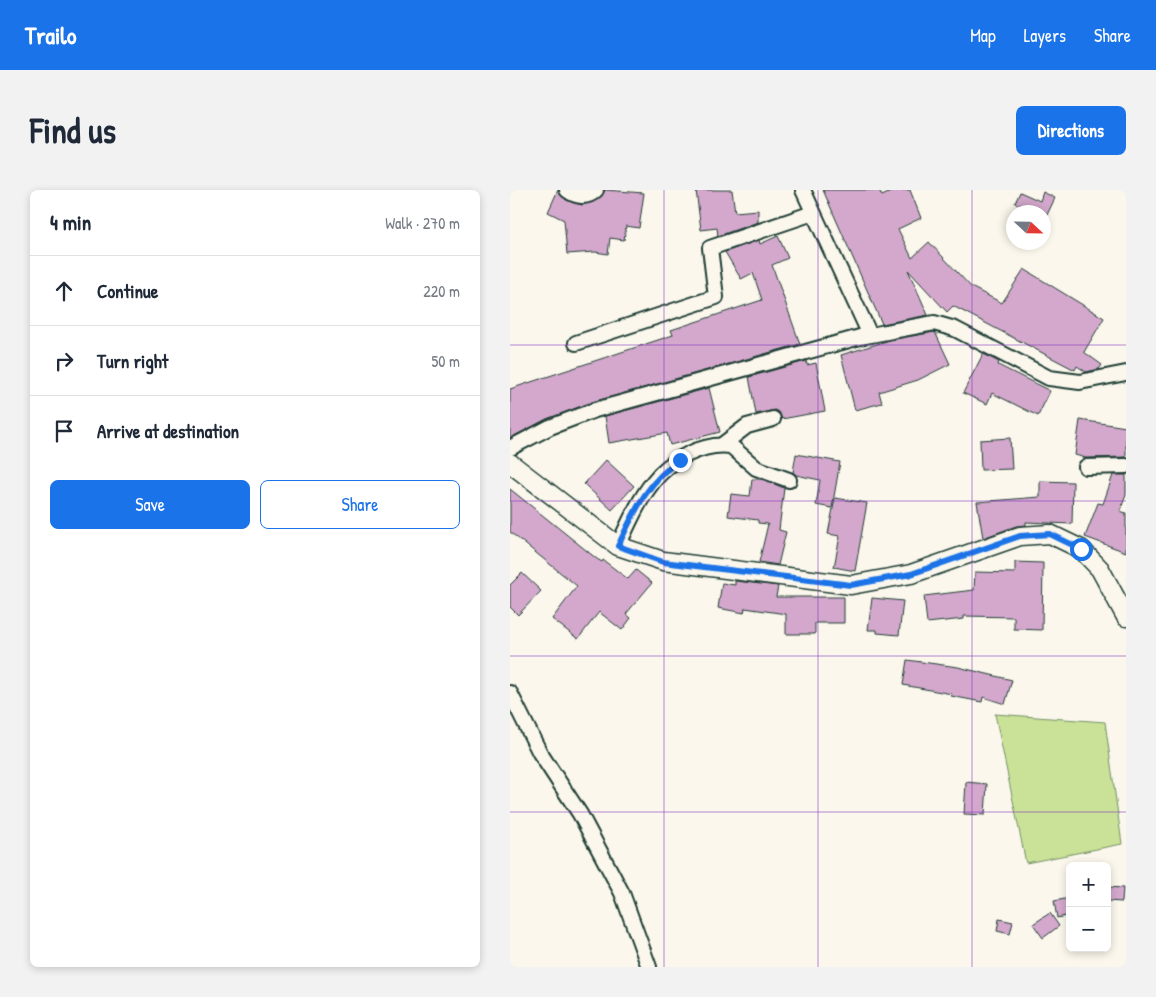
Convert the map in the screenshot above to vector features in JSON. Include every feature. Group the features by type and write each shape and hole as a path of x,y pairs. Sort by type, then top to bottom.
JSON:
{"street":[{"path":"567,190 578,196 591,195 596,190"},
{"path":"803,190 870,335"},
{"path":"576,343 716,297 710,248 813,213"},
{"path":"510,448 550,426 595,410 870,335 934,323 955,329 1049,378 1080,382 1126,373"},
{"path":"722,445 747,426 773,419"},
{"path":"618,546 642,498 654,480 690,453 722,445 731,446 756,468 789,480"},
{"path":"510,463 618,546 663,562 851,585 911,574 1020,536 1050,534 1081,549 1100,569 1126,617"},
{"path":"1086,467 1126,466"},
{"path":"510,693 540,753 580,814 622,892 649,967"}],"green space":[{"path":"995,714 1105,722 1122,844 1026,863"}],"building":[{"path":"558,190 566,200 582,205 597,200 605,190 644,193 639,228 626,226 624,240 610,238 608,254 595,252 567,254 564,220 548,212"},
{"path":"696,190 732,190 735,212 758,210 758,222 718,236 717,228 701,230"},
{"path":"823,190 879,190 882,196 895,190 910,190 921,218 898,229 912,258 929,242 971,287 1002,303 1024,269 1104,318 1084,352 1102,365 1099,369 1086,372 1077,366 1075,370 953,306 947,312 908,270 928,315 882,324"},
{"path":"1020,192 1040,201 1043,192 1055,198 1051,206 1020,205 1015,203"},
{"path":"778,236 788,258 772,265 800,344 593,402 547,419 510,438 510,389 673,335 671,330 762,300 753,273 741,279 725,252 759,240 760,244"},
{"path":"935,332 950,364 918,380 879,392 882,403 855,410 841,355 890,340"},
{"path":"983,354 999,362 998,365 1050,391 1038,416 992,393 987,404 963,393"},
{"path":"806,361 807,365 816,363 825,411 782,419 775,410 756,414 749,377"},
{"path":"709,388 720,432 670,445 667,433 609,443 605,416"},
{"path":"1080,420 1126,427 1126,457 1086,458 1075,455"},
{"path":"1010,438 1012,469 981,470 980,440"},
{"path":"796,454 840,462 832,508 816,505 820,480 796,475 793,472"},
{"path":"606,460 634,486 612,510 584,484"},
{"path":"1113,475 1126,475 1126,495 1120,511 1126,513 1126,552 1085,537 1098,503 1103,504"},
{"path":"752,479 762,479 784,488 779,530 786,532 778,565 759,562 768,524 758,523 758,520 728,516 731,494 750,496"},
{"path":"1040,481 1073,482 1072,524 1026,522 1026,525 1016,526 983,538 977,502 1040,497"},
{"path":"510,489 597,559 602,562 603,560 628,579 636,570 652,583 626,614 631,618 622,630 599,612 578,639 552,619 577,586 510,532"},
{"path":"835,498 867,503 855,571 834,567 840,536 828,534"},
{"path":"1015,562 1043,563 1042,630 1014,629 1014,617 964,616 964,619 927,623 924,596 974,590 975,572 1015,573"},
{"path":"522,573 541,591 518,615 510,607 510,585"},
{"path":"735,581 778,586 776,597 844,597 844,623 815,623 815,634 786,634 786,614 745,608 744,613 718,608 722,583 735,585"},
{"path":"872,598 903,601 899,635 877,633 877,630 868,630"},
{"path":"907,660 958,667 1012,680 1005,704 983,697 982,702 951,696 952,694 903,685"},
{"path":"966,782 987,784 985,815 964,814"},
{"path":"1111,887 1123,888 1122,902 1111,901"},
{"path":"1066,899 1066,916 1057,918 1054,901"},
{"path":"1050,913 1059,926 1043,938 1033,924"},
{"path":"999,919 1013,922 1010,934 997,931"}],"route":[{"path":"680,460 654,480 642,498 618,546 663,562 851,585 911,574 1020,536 1050,534 1081,549"}]}
